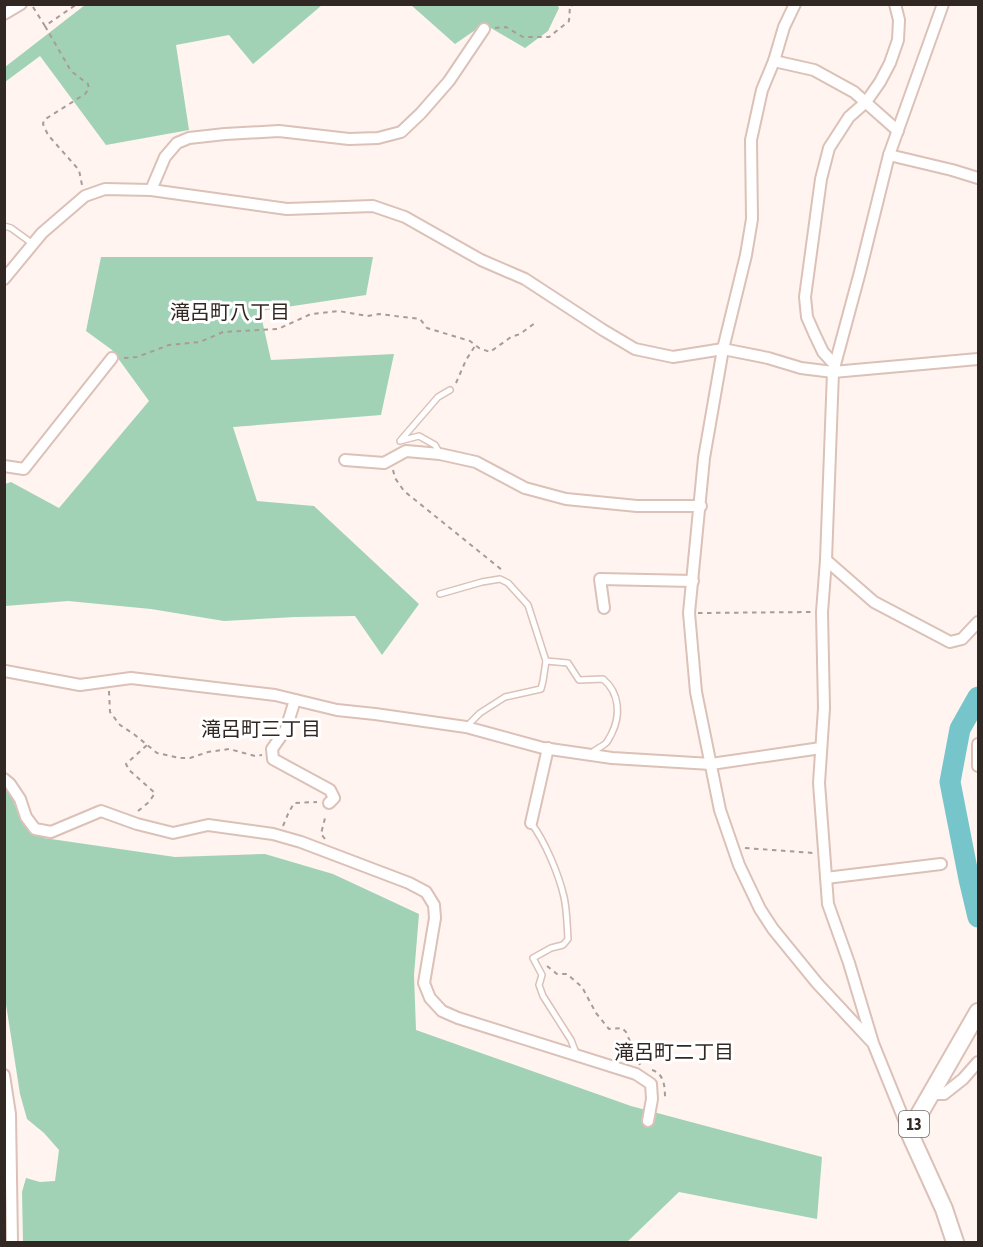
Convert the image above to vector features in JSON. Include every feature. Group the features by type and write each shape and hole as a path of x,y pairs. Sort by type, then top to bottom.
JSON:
{"main road":[{"name":"13","path":"955,1242 944,1209 909,1132 978,1012"}],"street":[{"path":"4,14 21,4"},
{"path":"795,4 784,27 762,90 751,140 752,219 746,255 723,349 704,458 689,614 696,692 720,810 739,865 760,909 773,929 817,983 873,1043"},
{"path":"834,369 823,352 807,317 805,297 821,179 829,148 849,117 866,102 890,63 898,40 899,20 895,4"},
{"path":"909,1132 873,1043 828,904 819,783 824,708 822,612 834,369 890,155 943,4"},
{"path":"151,190 165,157 177,143 189,138 279,131 349,139 378,138 401,132 421,113 448,81 484,29"},
{"path":"774,61 814,70 854,92 898,131"},
{"path":"890,155 978,178"},
{"path":"4,279 42,233 85,196 105,189 151,190 287,209 373,206 405,217 481,260 525,279 635,349 673,357 723,349 768,358 801,368 834,369 978,358"},
{"path":"4,466 24,469 112,358"},
{"path":"345,460 384,463 406,451 440,454 476,462 525,488 566,499 637,506 701,506"},
{"path":"826,560 874,602 950,642 962,639 978,622"},
{"path":"604,608 600,579 693,581"},
{"path":"5,671 80,685 131,678 275,695 337,710 466,727 548,748 612,758 711,764 821,748"},
{"path":"295,700 286,729 272,749 273,759 330,790 334,798 329,803"},
{"path":"978,744 978,766"},
{"path":"531,824 548,748"},
{"path":"4,779 21,799 26,817 35,829 51,832 101,811 173,832 208,825 280,836 426,891 434,905 435,918 424,983 430,998 442,1011 636,1074 651,1084 652,1099 648,1121"},
{"path":"826,878 942,864"},
{"path":"931,1094 944,1094 978,1062"},
{"path":"4,1075 10,1113 12,1242"}],"lane":[{"path":"4,226 11,228 33,244"},
{"path":"440,454 435,445 419,436 400,441 438,397 450,390"},
{"path":"440,594 501,579 528,605 546,661 541,689 505,697 480,713 466,727"},
{"path":"546,661 568,663 579,680 603,678 609,683 618,703 617,720 606,744 596,748 590,755"},
{"path":"531,824 542,839 561,886 568,939 563,945 551,948 532,958 542,975 539,985 543,996 571,1040 576,1055"}],"path":[{"path":"31,4 70,71 88,84 89,89 84,94 44,120 43,124 48,135 79,170 85,196"},
{"path":"45,26 76,4"},
{"path":"484,29 506,27 523,37 549,37 569,21 570,6 577,4"},
{"path":"112,358 137,357 169,345 200,342 223,332 278,329 311,314 339,311 367,316 379,314 420,319 427,328 470,341 490,352 535,323"},
{"path":"450,390 458,380 466,360 476,346"},
{"path":"390,460 395,478 404,491 463,540 502,568 504,581"},
{"path":"689,614 822,612"},
{"path":"110,682 110,712 120,725 157,753 190,758 229,749 255,756 264,755 273,759"},
{"path":"133,822 138,811 149,802 155,793 129,770 126,764 147,745"},
{"path":"280,836 294,803 329,803 321,834 337,856"},
{"path":"733,847 825,854"},
{"path":"539,955 544,964 557,974 567,974 582,987 596,1013 609,1029 622,1028 626,1032 641,1068"},
{"path":"648,1070 656,1071 661,1076 665,1085 665,1100"}],"green space":[{"path":"557,4 559,8 548,31 525,48 484,24 455,44 411,5"},
{"path":"85,5 322,5 253,64 229,35 176,45 189,130 106,145 40,56 5,82 5,67"},
{"path":"101,257 373,257 366,295 260,311 271,360 394,354 381,415 233,427 257,501 314,506 419,604 382,655 355,616 224,621 151,609 68,601 5,606 5,484 11,482 59,508 149,401 112,350 86,331"},
{"path":"4,789 9,790 19,815 44,838 175,857 265,854 333,874 419,914 414,975 416,1030 631,1106 822,1157 817,1219 679,1192 627,1242 23,1242 22,1192 26,1178 40,1182 55,1181 59,1150 27,1119 20,1094 5,998"}],"waterway":[{"path":"978,697 960,729 950,782 978,917"}],"district":[{"name":"滝呂町八丁目","path":"230,312"},
{"name":"滝呂町三丁目","path":"261,729"},
{"name":"滝呂町二丁目","path":"674,1052"}]}
